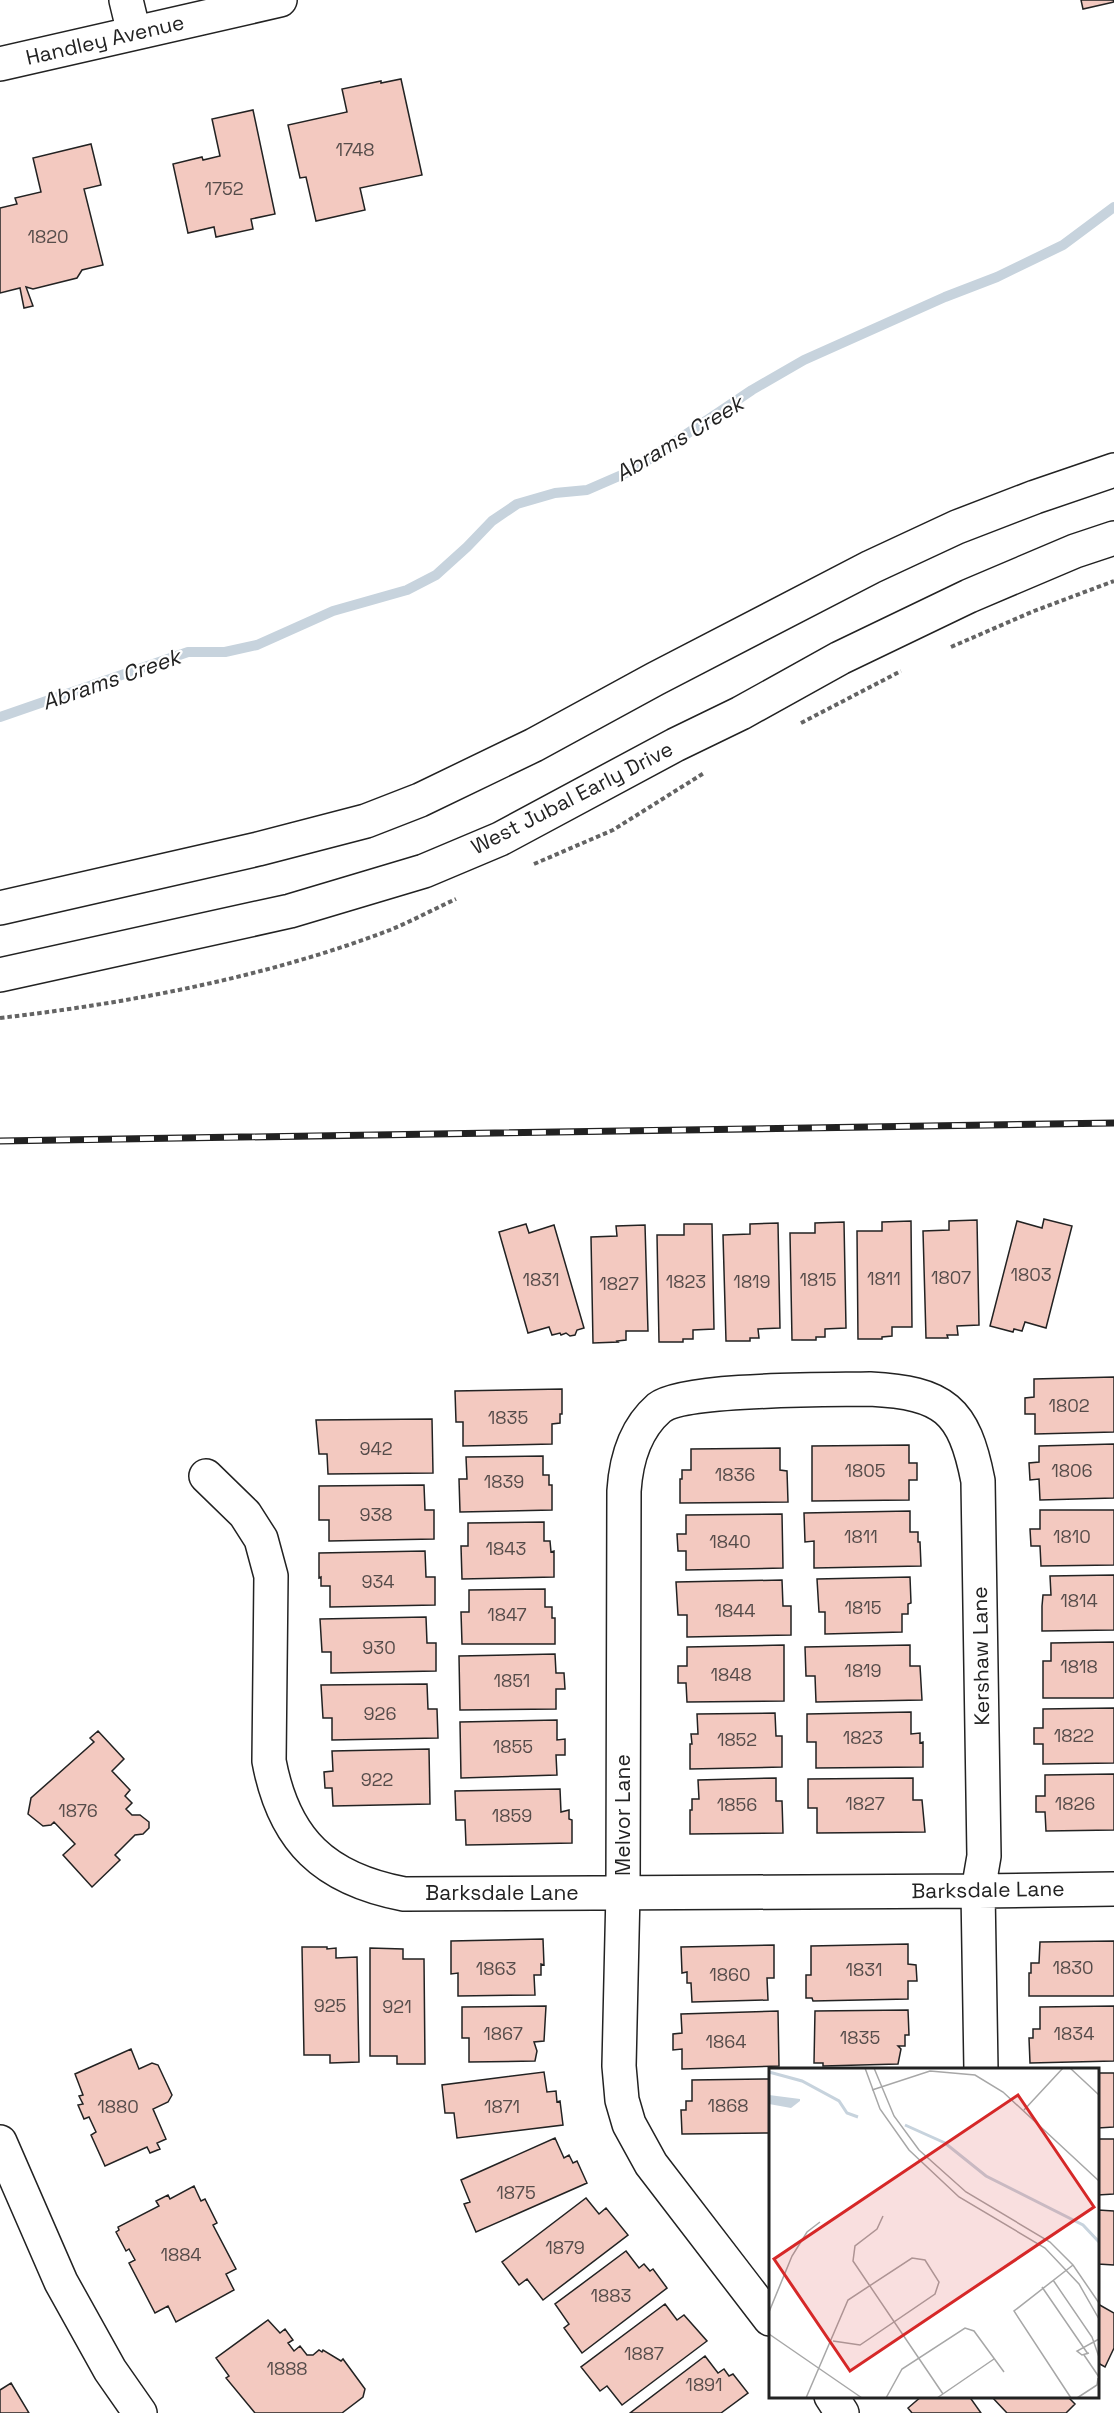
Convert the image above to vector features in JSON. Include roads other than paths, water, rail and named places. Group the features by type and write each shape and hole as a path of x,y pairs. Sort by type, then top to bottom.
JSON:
{"street":[{"path":"126,0 134,33"},
{"name":"Handley Avenue","path":"0,64 280,0"},
{"path":"0,908 258,849 366,821 420,800 534,745 655,679 871,567 968,523 1035,496 1114,470"},
{"name":"West Jubal Early Drive","path":"0,975 290,911 424,871 500,839 675,745 741,713 840,658 947,606 1075,551 1114,538"},
{"name":"Kershaw Lane","path":"793,1392 882,1390 931,1399 944,1407 957,1420 971,1448 978,1493 984,1856 978,1891 981,2068"},
{"name":"Melvor Lane","path":"769,2316 651,2163 629,2124 622,2100 620,2084 624,1491 626,1468 631,1451 638,1435 660,1408 671,1402 699,1395 793,1392"},
{"name":"Barksdale Lane","path":"206,1476 245,1514 261,1539 271,1576 269,1761 273,1785 283,1809 306,1846 320,1860 356,1881 404,1894 1114,1889"},
{"path":"0,2142 61,2282 110,2370 140,2413"},
{"path":"832,2398 842,2413"}],"waterway":[{"name":"Abrams Creek","path":"0,717 188,652 225,652 257,645 333,611 407,590 436,575 492,521 517,504 555,493 587,490 633,470 752,390 804,360 945,297 997,277 1063,245 1114,207"}],"railway":[{"path":"0,1141 1114,1123"}]}
